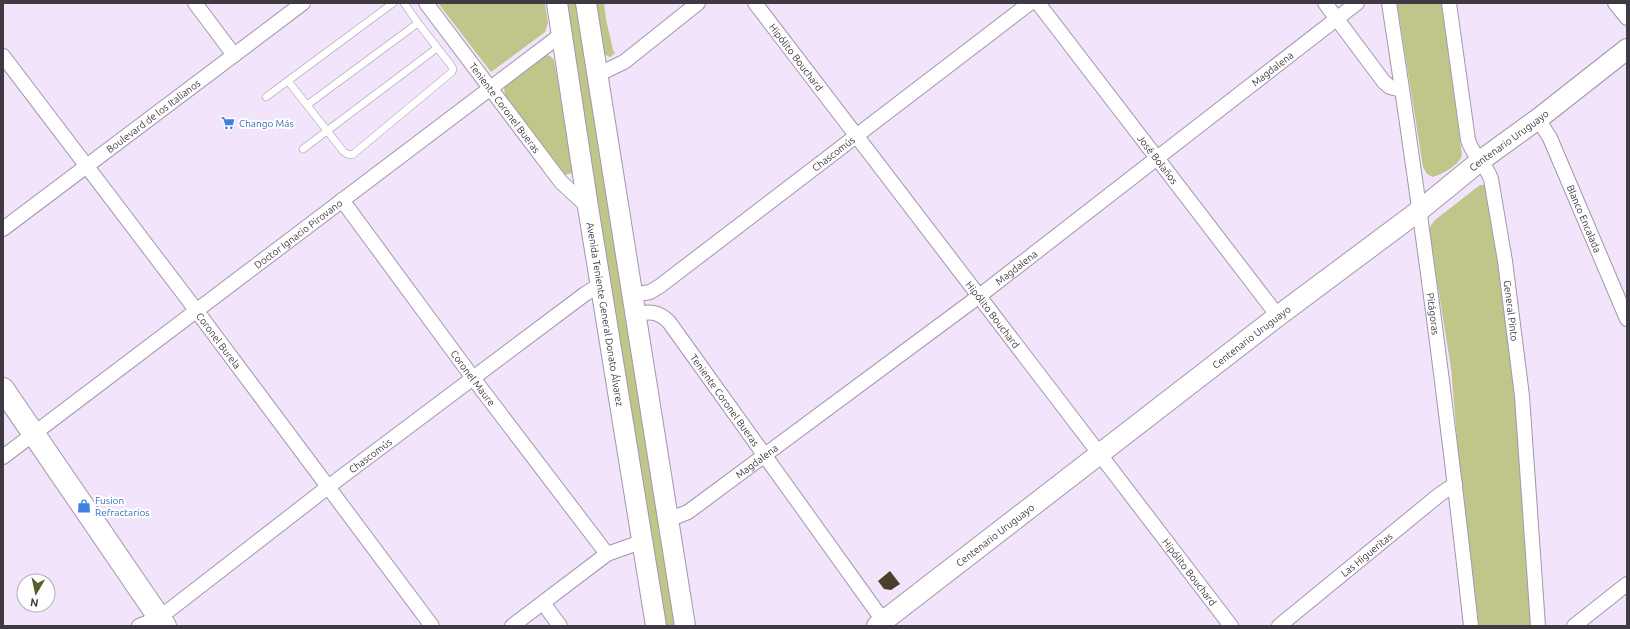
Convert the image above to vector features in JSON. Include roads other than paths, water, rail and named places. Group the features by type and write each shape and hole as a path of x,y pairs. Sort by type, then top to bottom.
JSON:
{"main road":[{"name":"Avenida Teniente General Donato Álvarez","path":"557,3 588,207 656,626"},
{"path":"586,3 685,626"},
{"name":"Centenario Uruguayo","path":"882,625 1278,316 1420,210 1480,161 1538,119 1627,49"},
{"path":"3,389 34,434 154,623"}],"street":[{"path":"195,3 234,55"},
{"name":"Boulevard de los Italianos","path":"3,229 303,3"},
{"name":"Teniente Coronel Bueras","path":"426,3 561,182 588,207"},
{"path":"597,75 624,62 698,3"},
{"name":"Hipólito Bouchard","path":"755,3 978,297 1231,626"},
{"name":"Chascomús","path":"632,295 652,291 1030,3"},
{"name":"José Bolaños","path":"1038,3 1278,316"},
{"path":"1325,3 1384,82 1390,87 1402,90"},
{"name":"Magdalena","path":"668,520 688,512 978,297 1357,3"},
{"name":"Pitágoras","path":"1388,3 1420,210 1455,484 1471,626"},
{"name":"General Pinto","path":"1449,3 1468,140 1470,148 1488,172 1491,179 1506,268 1522,396 1538,626"},
{"path":"1615,3 1627,18"},
{"name":"Doctor Ignacio Pirovano","path":"3,457 562,34"},
{"name":"Coronel Burela","path":"3,56 196,310 432,626"},
{"name":"Blanco Encalada","path":"1538,119 1550,138 1627,319"},
{"name":"Coronel Maure","path":"342,200 473,378 607,554"},
{"name":"Chascomús","path":"154,623 328,486 585,294 601,284"},
{"path":"635,315 647,312 657,313 652,291"},
{"name":"Teniente Coronel Bueras","path":"657,313 669,322 766,455 882,625"},
{"name":"Las Higueritas","path":"1279,626 1439,495 1455,484"},
{"path":"512,626 527,622 543,603 607,554 642,542"},
{"path":"1574,626 1627,584"},
{"path":"543,603 560,626"}],"lane":[{"path":"266,97 393,3"},
{"path":"288,81 343,151 346,154 352,155 450,76 453,69 418,24 404,3"},
{"path":"307,105 418,24"},
{"path":"304,149 437,48"}],"place":[{"name":"Chango Más","path":"228,123"},
{"name":"Fusion Refractarios","path":"84,506"}]}
